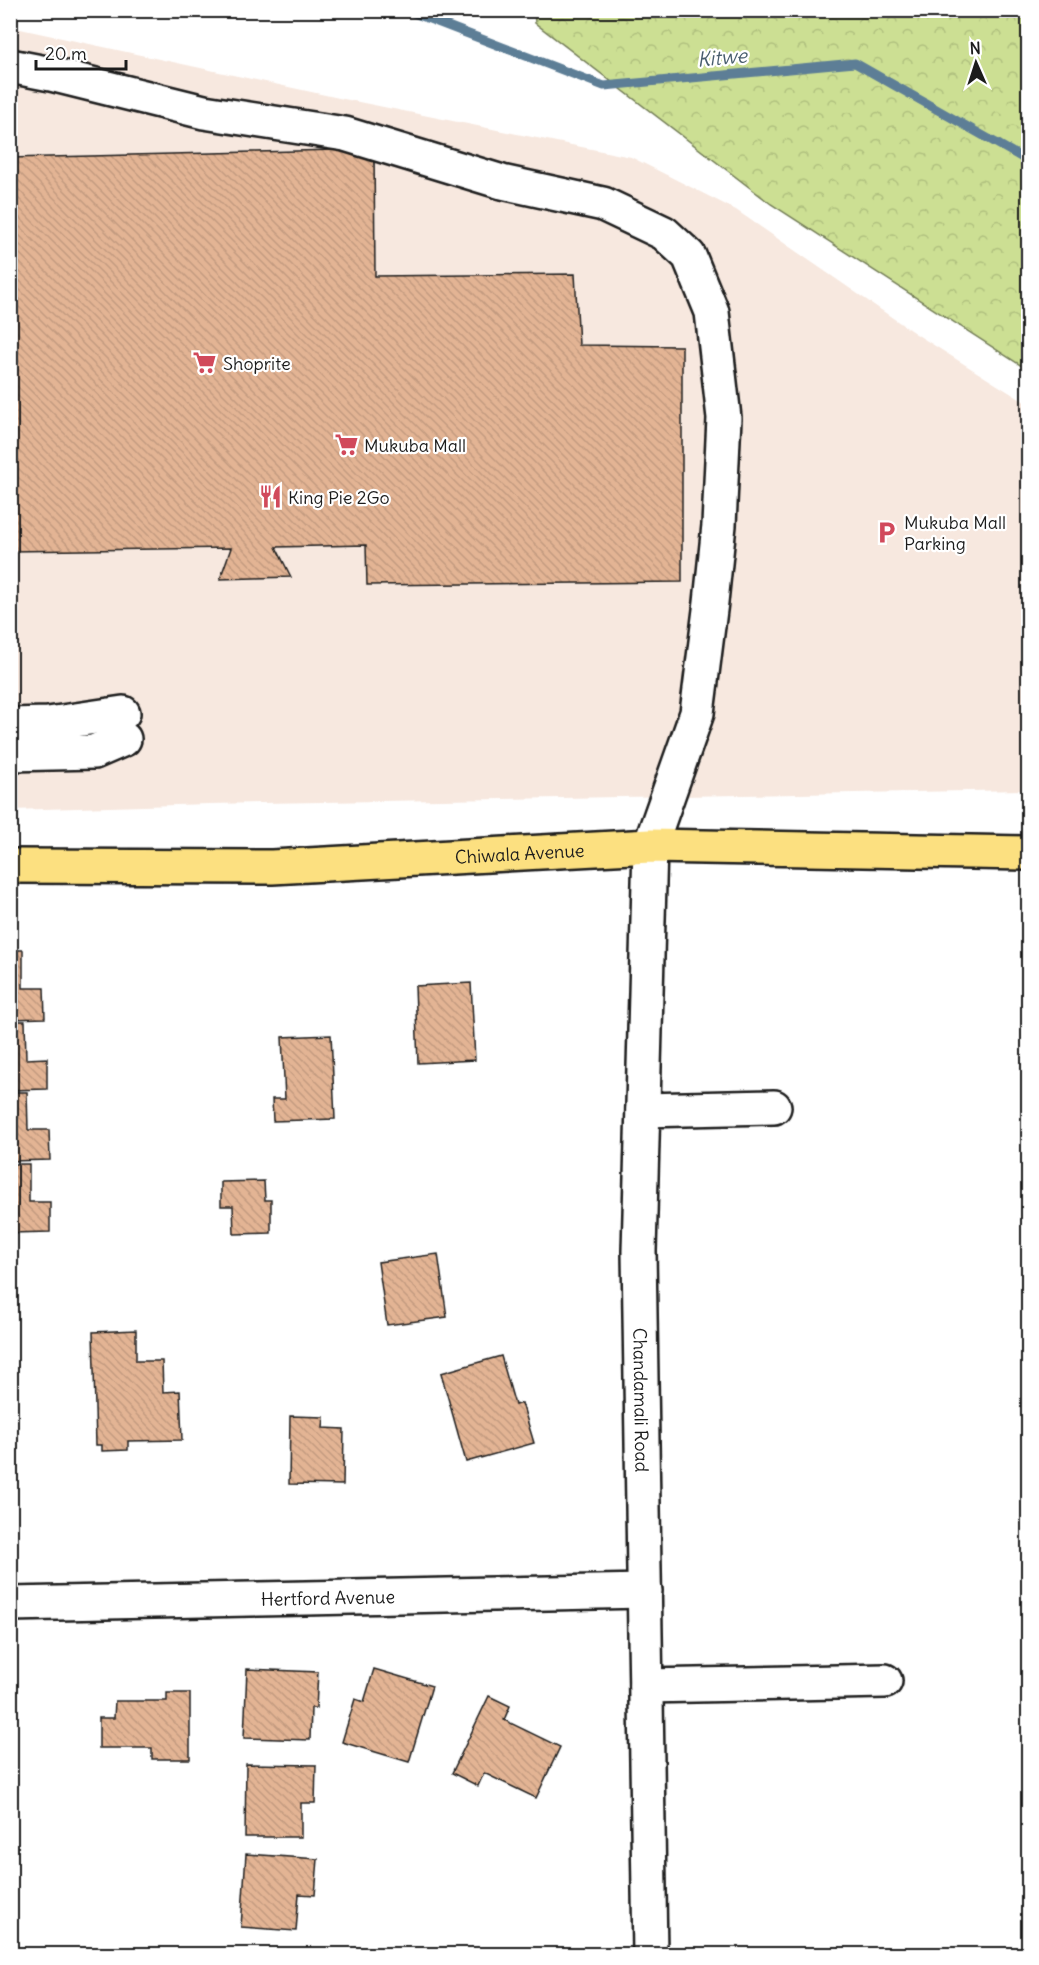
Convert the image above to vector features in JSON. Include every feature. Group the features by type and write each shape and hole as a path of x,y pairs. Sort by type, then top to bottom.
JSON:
{"main road":[{"name":"Chiwala Avenue","path":"10,866 272,867 650,846 1029,853"}],"street":[{"name":"Chandamali Road","path":"10,66 204,112 345,134 502,182 603,204 664,233 689,256 712,312 724,418 719,525 698,713 650,846 639,1251 650,1954"},
{"path":"10,725 124,726 94,752 10,754"},
{"path":"643,1110 774,1107"},
{"name":"Hertford Avenue","path":"10,1604 645,1591"},
{"path":"646,1686 885,1681"}],"shaded area":[{"name":"Mukuba Mall","path":"11,27 339,98 631,157 736,210 916,334 1028,404 1028,790 209,804 11,810"}],"green space":[{"path":"534,11 1028,11 1028,370 771,204 535,23"}],"building":[{"name":"Mukuba Mall","path":"374,149 375,276 575,274 579,345 682,346 682,582 367,585 366,545 276,547 291,577 220,579 231,548 10,551 10,158"},
{"path":"10,950 23,950 23,988 44,988 45,1018 10,1019"},
{"path":"471,983 475,1060 418,1063 415,986"},
{"path":"10,1021 25,1021 26,1059 47,1058 47,1089 10,1090"},
{"path":"331,1035 335,1119 273,1121 272,1099 285,1099 282,1037"},
{"path":"10,1092 27,1092 28,1130 49,1130 50,1160 10,1161"},
{"path":"10,1164 29,1164 29,1202 50,1202 50,1232 10,1233"},
{"path":"264,1181 265,1200 271,1200 271,1233 234,1234 233,1206 221,1206 221,1182"},
{"path":"438,1254 447,1317 387,1325 378,1262"},
{"path":"136,1330 136,1361 162,1361 163,1392 180,1391 182,1440 128,1441 128,1450 102,1451 102,1445 96,1445 93,1332"},
{"path":"501,1356 515,1405 522,1403 534,1443 466,1462 441,1373"},
{"path":"290,1416 324,1417 323,1428 344,1429 343,1485 289,1484"},
{"path":"247,1669 318,1672 316,1708 311,1708 310,1740 244,1738"},
{"path":"374,1669 432,1686 409,1762 342,1742 355,1699 364,1702"},
{"path":"167,1693 190,1693 190,1759 152,1759 152,1748 99,1748 99,1718 114,1718 115,1701 167,1701"},
{"path":"489,1696 510,1706 504,1720 560,1747 536,1798 484,1773 478,1786 452,1773"},
{"path":"246,1764 316,1765 315,1803 301,1803 301,1837 245,1837"},
{"path":"246,1854 318,1859 315,1895 299,1894 296,1931 241,1927"}],"waterway":[{"name":"Kitwe","path":"406,10 604,86 855,63 1028,161"}],"place":[{"name":"Shoprite","path":"205,363"},
{"name":"Mukuba Mall","path":"346,445"},
{"name":"King Pie 2Go","path":"270,497"},
{"name":"Mukuba Mall Parking","path":"886,532"}]}
